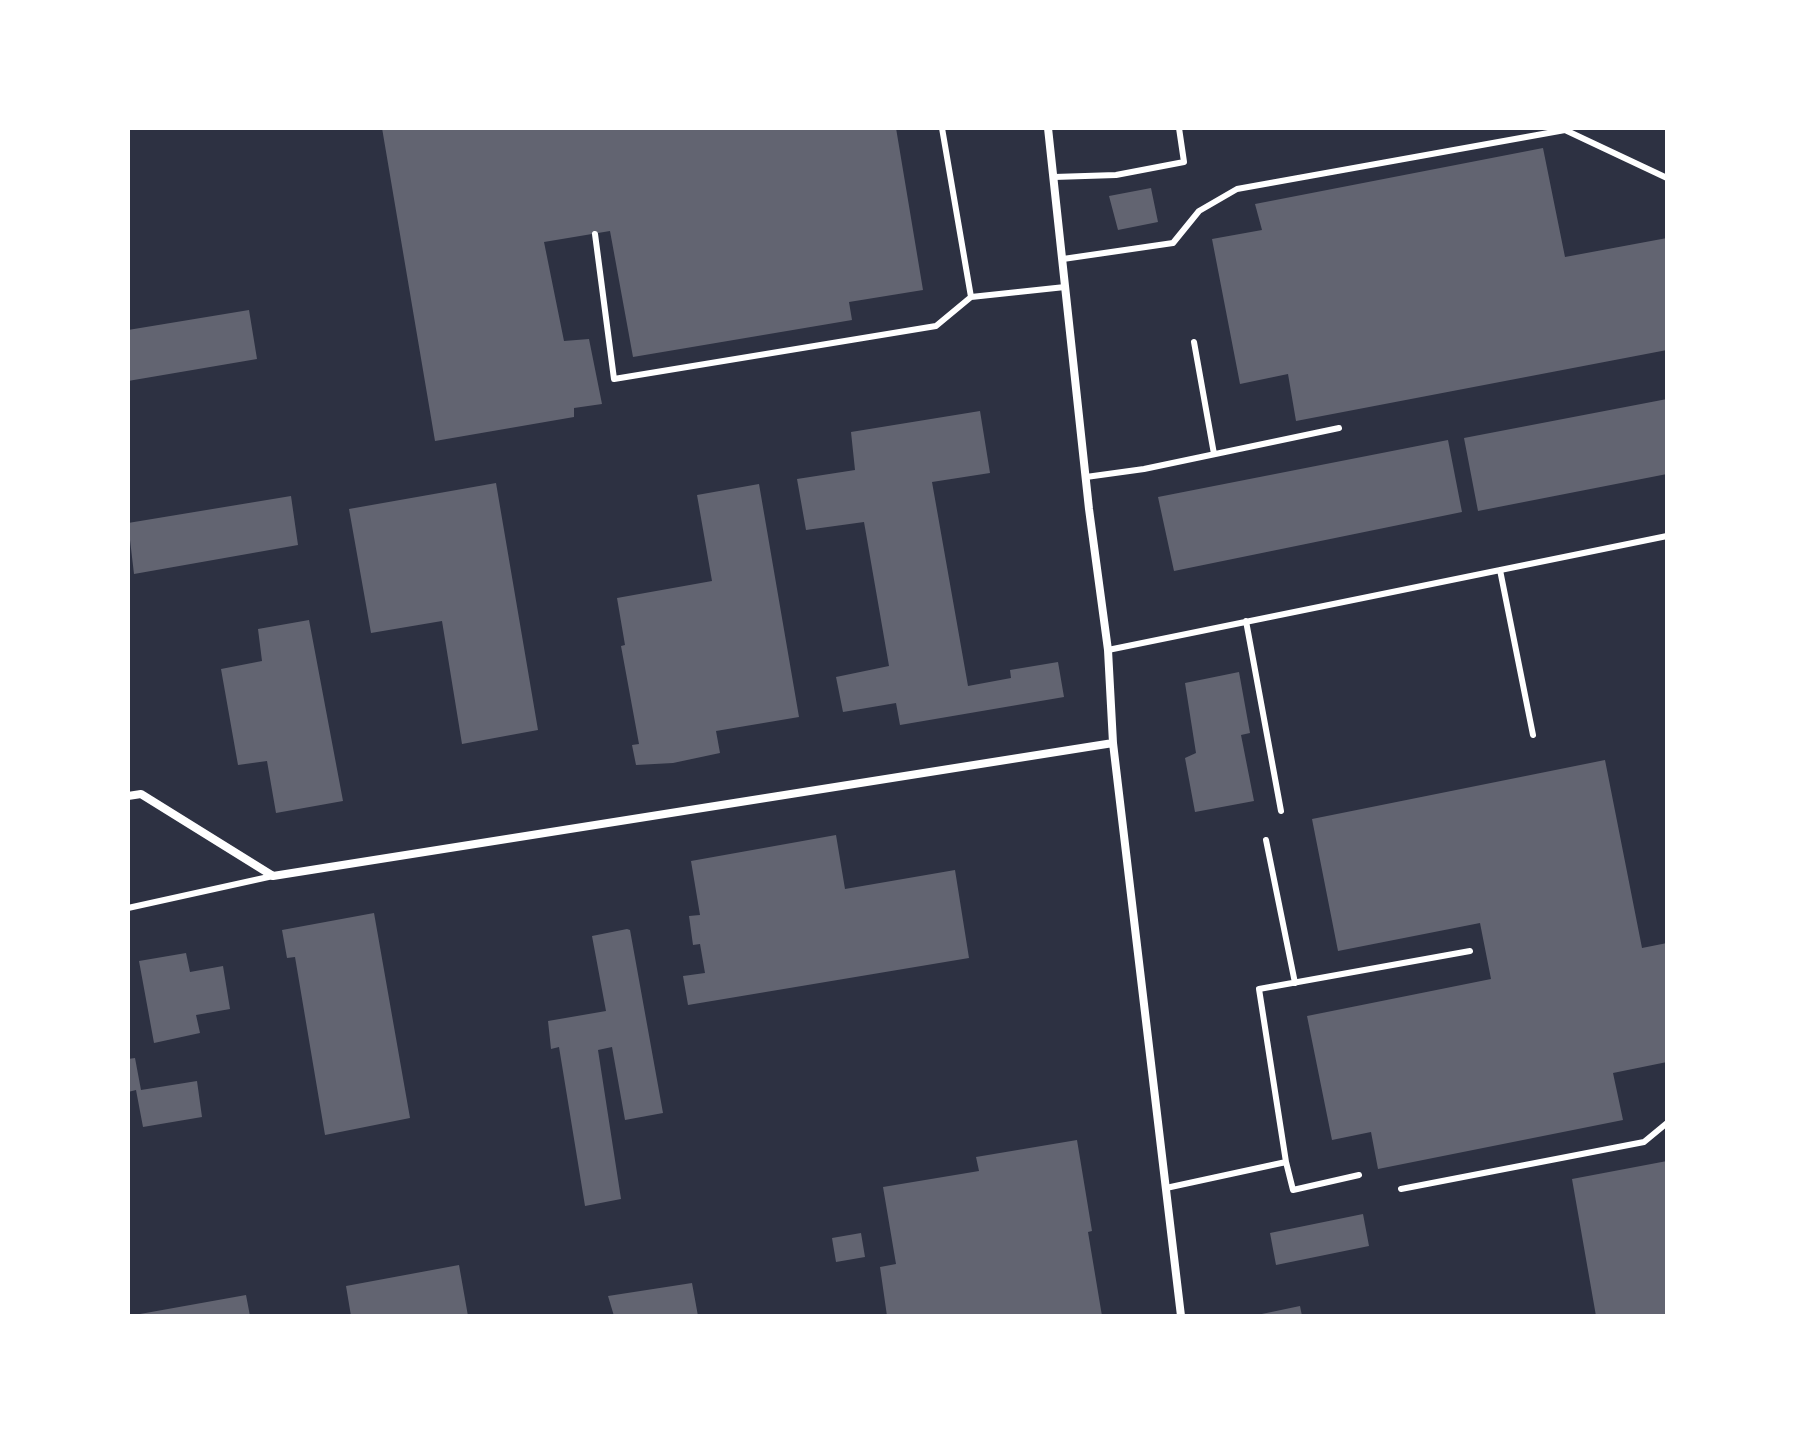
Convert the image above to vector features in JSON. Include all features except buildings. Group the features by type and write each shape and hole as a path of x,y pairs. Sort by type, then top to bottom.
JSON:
{"street":[{"path":"1048,128 1108,650 1113,743 1181,1316"},
{"path":"128,796 141,794 273,876 1113,743"}],"lane":[{"path":"942,128 971,297"},
{"path":"1054,177 1116,175 1184,162 1179,128"},
{"path":"1063,259 1173,243 1199,211 1237,189 1565,130 1667,178"},
{"path":"595,234 614,379 936,326 971,297 1065,287"},
{"path":"1194,342 1214,454"},
{"path":"1086,477 1339,428"},
{"path":"1108,650 1667,536"},
{"path":"1500,570 1533,735"},
{"path":"1246,621 1281,811"},
{"path":"1266,840 1295,983"},
{"path":"128,908 273,876"},
{"path":"1359,1175 1293,1190 1259,989 1470,951"},
{"path":"1401,1189 1644,1142 1667,1123"},
{"path":"1166,1188 1286,1162"}]}
